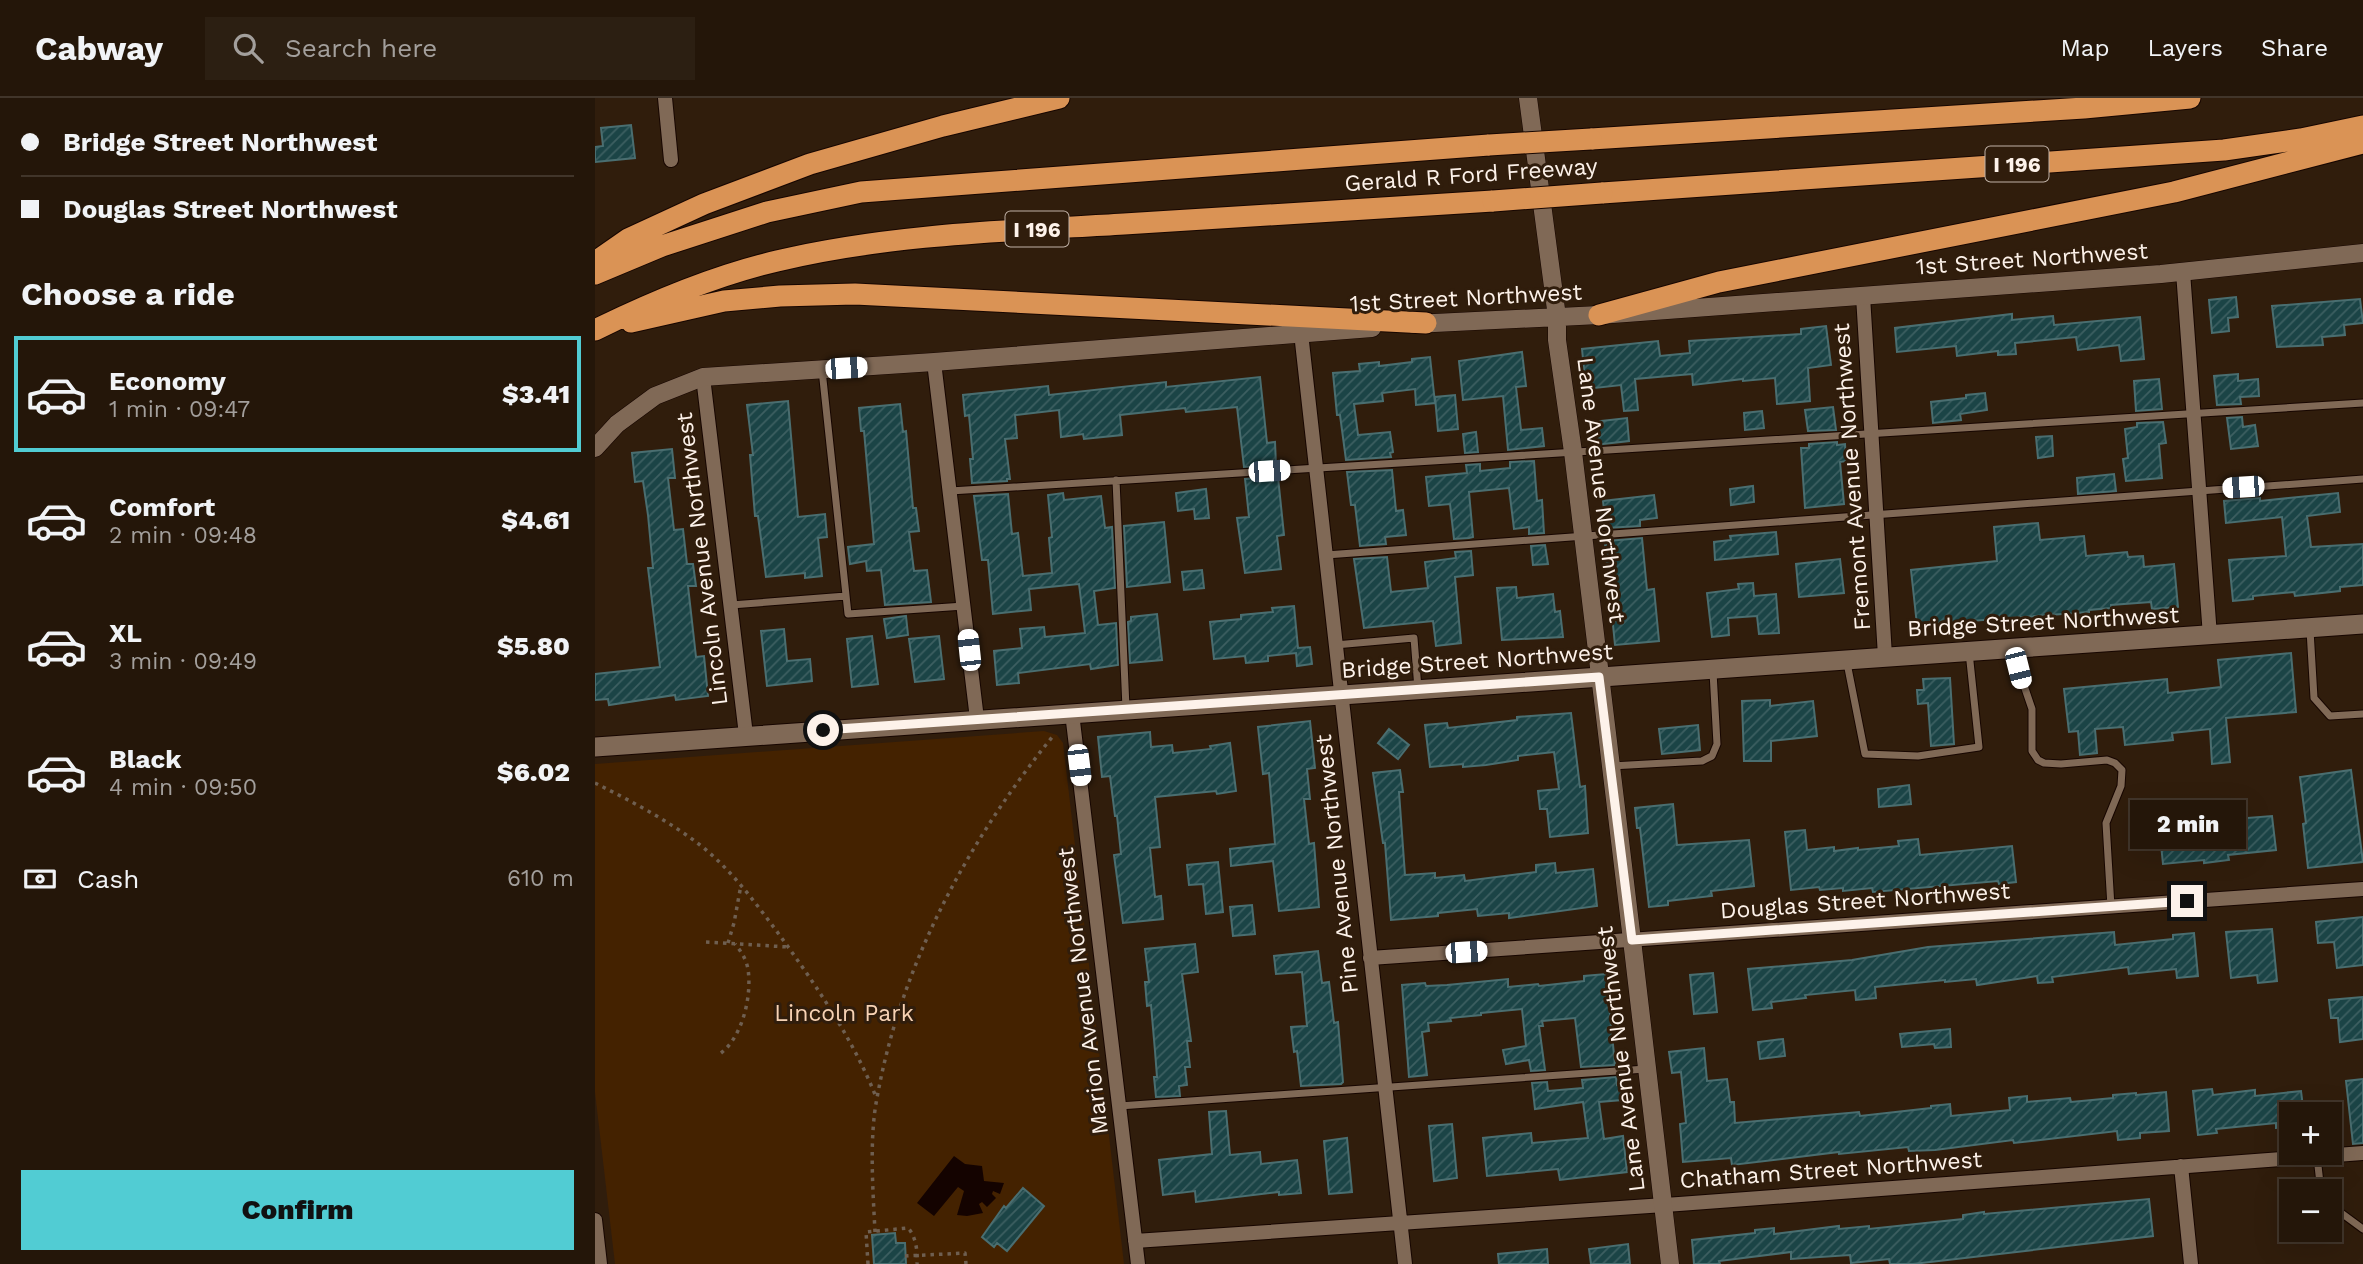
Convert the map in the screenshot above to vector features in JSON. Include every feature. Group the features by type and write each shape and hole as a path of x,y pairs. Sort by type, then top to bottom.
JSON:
{"highway":[{"path":"595,262 628,239 704,204 810,164 943,126 1059,98"},
{"name":"Gerald R Ford Freeway","path":"595,274 662,246 767,212 861,192 1489,145 2084,108 2190,98"},
{"name":"Gerald R Ford Freeway","path":"595,331 658,299 713,279 776,261 865,244 983,233 1493,201 2224,150 2301,139 2363,126"},
{"path":"1599,315 1719,282 2174,192 2363,143"},
{"path":"595,331 724,301 855,294 1426,323"}],"main road":[{"name":"Bridge Street Northwest","path":"595,747 1885,656 2309,628 2363,627"}],"street":[{"path":"665,98 671,160"},
{"name":"Lane Avenue Northwest","path":"1528,98 1557,317 1557,340 1573,452 1670,1264"},
{"name":"1st Street Northwest","path":"595,448 617,424 655,396 702,377 935,362 1426,323 1599,315 1863,296 2183,272 2363,253"},
{"path":"2183,272 2210,636"},
{"name":"Fremont Avenue Northwest","path":"1863,296 1885,656"},
{"name":"Pine Avenue Northwest","path":"1301,333 1405,1264"},
{"path":"935,362 977,719"},
{"name":"Lincoln Avenue Northwest","path":"702,377 746,735"},
{"name":"Marion Avenue Northwest","path":"1072,713 1138,1264"},
{"name":"Douglas Street Northwest","path":"1370,958 2363,889"},
{"name":"Chatham Street Northwest","path":"2342,1155 2363,1153"},
{"name":"Chatham Street Northwest","path":"1135,1241 2279,1160"},
{"path":"2181,1166 2191,1264"},
{"path":"595,1220 600,1264"}],"lane":[{"path":"822,369 848,614 964,606"},
{"path":"950,492 2363,403"},
{"path":"1325,555 2363,479"},
{"path":"1116,480 1126,709"},
{"path":"731,604 846,596"},
{"path":"2309,628 2314,698 2330,716 2363,714"},
{"path":"1335,645 1414,638 1418,690"},
{"path":"2018,648 2018,668 2032,709 2032,751 2044,763 2107,760 2119,766 2121,786 2105,823 2112,906"},
{"path":"1846,659 1865,754 1918,756 1979,747 1969,651"},
{"path":"1611,766 1702,761 1712,756 1717,744 1713,669"},
{"path":"1119,1106 1647,1069"},
{"path":"2342,1214 2363,1229"}],"path":[{"path":"875,1231 873,1162 876,1099 904,997 943,904 990,821 1016,781 1053,736"},
{"path":"595,783 700,845 741,885 788,947 843,1031 876,1099"},
{"path":"728,943 741,885"},
{"path":"706,943 788,947"},
{"path":"722,1053 729,1046 738,1028 748,998 748,968 736,944"},
{"path":"868,1264 866,1233 908,1228 912,1232 918,1255 917,1264"},
{"path":"905,1256 965,1253 966,1264"}],"green space":[{"name":"Lincoln Park","path":"1044,731 1057,735 1063,743 1124,1264 615,1264 595,1092 595,764"}],"shaded area":[{"path":"954,1156 965,1164 982,1166 984,1181 1004,1183 1000,1194 993,1191 992,1194 996,1198 987,1207 982,1202 979,1204 983,1213 957,1215 964,1191 958,1187 934,1216 917,1203"}],"building":[{"path":"631,125 635,158 595,162 595,147 603,146 601,128"},
{"path":"2236,297 2238,317 2228,318 2229,331 2212,333 2209,300"},
{"path":"2360,299 2363,323 2344,325 2345,335 2322,337 2323,345 2277,347 2272,306"},
{"path":"2012,314 2012,320 2053,316 2054,325 2140,317 2144,359 2121,361 2119,345 2078,350 2076,337 2015,343 2016,354 1998,355 1998,351 1957,356 1956,346 1897,352 1895,328"},
{"path":"1826,326 1831,365 1808,368 1810,401 1777,404 1775,378 1693,385 1692,374 1635,379 1638,410 1624,411 1621,385 1586,389 1582,349 1658,341 1660,356 1690,353 1689,341 1801,334 1801,329"},
{"path":"1522,352 1526,386 1516,387 1521,430 1542,428 1544,446 1508,450 1503,396 1463,400 1459,361"},
{"path":"1430,357 1435,403 1416,405 1415,389 1382,393 1383,401 1354,404 1358,435 1390,432 1393,452 1390,453 1391,457 1346,460 1340,415 1337,415 1333,373 1360,371 1359,364 1379,362 1379,366"},
{"path":"2238,374 2238,381 2258,379 2259,396 2240,397 2241,404 2217,405 2214,376"},
{"path":"1260,377 1267,443 1275,442 1276,465 1244,467 1237,407 1186,412 1185,408 1120,415 1122,435 1084,439 1083,434 1061,437 1059,410 1015,415 1017,438 1005,439 1010,479 972,483 969,415 965,416 963,395 1048,386 1049,395 1166,382 1166,387"},
{"path":"2159,379 2162,409 2136,411 2134,381"},
{"path":"1985,393 1987,410 1960,414 1961,420 1933,423 1931,402"},
{"path":"1455,395 1458,429 1438,431 1435,397"},
{"path":"788,401 798,517 825,514 827,537 818,538 822,576 805,578 805,573 766,577 758,516 755,516 750,455 753,455 747,405"},
{"path":"900,404 903,432 906,431 913,508 916,508 919,531 909,532 914,571 927,570 931,602 885,605 881,570 867,571 866,561 850,564 848,547 874,544 864,431 861,431 859,408"},
{"path":"1833,407 1836,430 1808,431 1805,410"},
{"path":"1762,411 1764,428 1745,430 1744,413"},
{"path":"2242,417 2243,427 2255,425 2258,446 2231,449 2227,418"},
{"path":"1627,418 1629,441 1595,445 1593,422"},
{"path":"2163,422 2166,443 2159,444 2162,478 2126,481 2123,459 2128,458 2125,429 2137,427 2137,423"},
{"path":"1476,432 1478,452 1465,453 1463,434"},
{"path":"2052,436 2053,456 2038,458 2036,437"},
{"path":"1837,442 1837,445 1845,444 1846,461 1840,462 1844,504 1805,508 1801,448 1809,448 1809,444"},
{"path":"672,449 675,478 668,478 674,530 683,529 687,564 693,564 696,586 688,586 696,657 704,656 708,696 676,700 675,695 609,705 608,699 595,700 595,674 660,667 648,568 653,568 648,515 643,481 635,482 632,453"},
{"path":"1534,461 1537,501 1542,500 1544,533 1529,534 1529,527 1514,529 1509,488 1469,492 1473,537 1469,538 1454,539 1450,504 1429,506 1426,477 1467,473 1466,465 1480,464 1480,471 1510,468 1510,462"},
{"path":"1392,470 1396,511 1403,510 1406,535 1385,537 1386,544 1360,546 1355,505 1351,505 1347,472"},
{"path":"2114,474 2116,491 2078,494 2077,478"},
{"path":"1278,477 1284,535 1277,536 1281,569 1245,573 1237,518 1249,517 1245,479"},
{"path":"1753,486 1754,502 1731,505 1730,489"},
{"path":"1206,489 1209,518 1195,519 1194,509 1178,511 1176,493"},
{"path":"1063,493 1064,500 1101,496 1105,528 1112,527 1115,588 1094,591 1098,625 1116,623 1118,665 1091,669 1090,664 1018,673 1019,683 997,685 994,651 1022,648 1020,629 1044,627 1045,637 1085,633 1079,584 1029,589 1031,610 993,614 988,560 982,560 974,496 1008,494 1012,534 1018,533 1023,576 1052,573 1048,495"},
{"path":"2338,493 2340,512 2307,516 2311,547 2363,544 2363,585 2340,587 2340,591 2295,596 2294,592 2233,601 2229,560 2286,556 2282,517 2226,523 2224,501 2260,498 2260,501"},
{"path":"1654,495 1657,518 1640,520 1640,526 1606,528 1603,501"},
{"path":"1164,522 1170,582 1127,587 1124,526"},
{"path":"2038,523 2040,540 2084,536 2086,556 2127,552 2128,557 2143,556 2144,567 2174,564 2178,607 2152,609 2151,602 2111,605 2111,608 2089,612 1917,625 1911,570 1997,561 1994,527"},
{"path":"1776,532 1778,554 1715,560 1714,542 1731,540 1730,536"},
{"path":"1642,538 1647,590 1654,589 1659,641 1615,645 1605,544 1607,541"},
{"path":"1545,545 1548,564 1533,565 1531,546"},
{"path":"1471,551 1473,575 1455,577 1461,643 1436,646 1433,621 1364,628 1354,559 1387,557 1391,592 1428,588 1425,562 1456,558 1455,552"},
{"path":"1840,559 1844,593 1799,597 1796,564"},
{"path":"1202,570 1204,588 1184,590 1182,572"},
{"path":"1753,583 1754,596 1776,594 1779,633 1759,634 1757,616 1728,618 1729,635 1712,637 1707,593 1739,589 1738,584"},
{"path":"1516,587 1517,598 1553,594 1555,612 1560,611 1563,637 1502,640 1497,588"},
{"path":"1294,606 1298,648 1310,647 1312,664 1297,666 1296,653 1268,656 1268,661 1246,663 1245,656 1214,659 1210,622 1241,619 1241,615 1273,612 1272,608"},
{"path":"1157,614 1162,660 1130,663 1128,622 1131,617"},
{"path":"906,616 908,635 887,638 884,619"},
{"path":"784,629 787,661 810,659 812,681 767,686 761,631"},
{"path":"872,636 878,684 852,687 847,639"},
{"path":"939,636 944,679 915,682 909,639"},
{"path":"2291,653 2296,712 2226,718 2230,762 2212,764 2210,729 2172,733 2173,740 2125,745 2123,727 2095,729 2097,753 2080,755 2078,731 2069,732 2064,689 2167,679 2168,693 2221,687 2218,660"},
{"path":"1950,678 1954,744 1931,746 1928,703 1918,704 1917,690 1924,690 1923,679"},
{"path":"1770,700 1770,706 1813,701 1817,736 1771,741 1771,761 1744,761 1742,701"},
{"path":"1571,713 1580,787 1585,786 1588,833 1550,837 1547,809 1540,809 1538,791 1559,789 1554,752 1518,756 1518,760 1486,765 1430,767 1425,725 1447,723 1448,728 1517,720 1517,717"},
{"path":"1310,721 1315,768 1307,769 1310,799 1304,799 1309,844 1314,843 1319,907 1279,911 1273,861 1231,866 1230,849 1275,844 1269,773 1263,774 1258,727"},
{"path":"1698,725 1700,750 1662,754 1659,729"},
{"path":"1389,729 1409,745 1398,759 1378,743"},
{"path":"1150,732 1151,747 1172,745 1173,753 1211,749 1210,746 1230,743 1236,791 1155,797 1160,847 1150,848 1155,897 1161,896 1163,919 1123,923 1114,855 1121,854 1117,816 1110,776 1102,777 1098,737"},
{"path":"1400,770 1405,875 1435,873 1435,878 1464,875 1465,881 1536,872 1536,865 1555,863 1556,873 1593,869 1597,906 1509,918 1509,913 1478,916 1477,909 1391,920 1385,843 1373,773"},
{"path":"2351,770 2363,862 2308,868 2300,777"},
{"path":"1909,785 1911,804 1879,807 1878,789"},
{"path":"1673,804 1677,845 1749,840 1754,886 1711,891 1712,896 1668,901 1668,905 1649,907 1640,828 1637,828 1635,808"},
{"path":"2272,816 2276,850 2228,855 2229,860 2163,864 2159,825"},
{"path":"1805,830 1807,850 1834,847 1834,851 1858,850 1899,846 1898,841 1918,839 1920,855 2012,846 2016,882 1999,884 1998,881 1873,892 1872,888 1843,891 1843,888 1820,890 1819,887 1791,890 1785,832"},
{"path":"1218,862 1223,912 1206,914 1203,884 1189,885 1187,865"},
{"path":"1252,905 1255,934 1233,936 1230,907"},
{"path":"2363,917 2363,965 2337,968 2334,942 2318,943 2316,922"},
{"path":"2272,929 2277,981 2258,983 2257,975 2231,978 2226,932"},
{"path":"2114,932 2115,945 2173,939 2173,935 2194,933 2198,976 2177,978 2176,969 2129,974 2128,967 2052,977 2053,982 2038,983 2037,976 1977,985 1976,979 1945,980 1875,987 1876,998 1856,1000 1855,990 1805,995 1806,998 1771,1002 1772,1008 1753,1010 1748,969 1852,960 1928,947"},
{"path":"1195,944 1198,972 1182,974 1191,1041 1187,1041 1190,1067 1185,1067 1187,1085 1179,1086 1180,1096 1156,1097 1154,1077 1157,1077 1151,1005 1147,1006 1145,982 1149,982 1145,949"},
{"path":"1318,951 1322,983 1329,982 1334,1023 1338,1022 1343,1082 1301,1086 1291,1027 1307,1026 1302,972 1276,974 1274,956"},
{"path":"1713,973 1717,1012 1694,1014 1690,975"},
{"path":"1606,974 1615,1065 1581,1067 1575,1018 1542,1021 1543,1026 1539,1026 1545,1070 1531,1071 1529,1060 1506,1064 1503,1050 1526,1046 1522,1009 1428,1023 1429,1031 1422,1032 1427,1075 1409,1077 1402,985 1447,985 1508,979 1508,987 1539,986 1584,981 1584,976"},
{"path":"2363,997 2363,1039 2340,1042 2338,1018 2331,1018 2329,1000"},
{"path":"1950,1029 1951,1047 1935,1048 1934,1044 1902,1047 1900,1034"},
{"path":"1783,1039 1785,1056 1760,1059 1758,1042"},
{"path":"1704,1048 1707,1081 1727,1079 1730,1102 1734,1102 1735,1123 1859,1112 1860,1116 1950,1104 1951,1116 2010,1110 2009,1098 2027,1096 2027,1102 2070,1098 2071,1102 2113,1098 2113,1095 2166,1092 2169,1131 2140,1133 2140,1138 2118,1140 2117,1131 1935,1150 1909,1151 1908,1147 1839,1152 1732,1165 1731,1158 1683,1162 1680,1124 1686,1123 1681,1072 1672,1073 1669,1052"},
{"path":"1616,1077 1617,1085 1621,1084 1622,1100 1599,1102 1604,1139 1623,1136 1627,1172 1560,1180 1558,1169 1487,1176 1483,1138 1531,1133 1532,1143 1588,1138 1583,1102 1535,1109 1532,1083 1547,1082 1548,1091 1583,1088 1582,1080"},
{"path":"2363,1079 2363,1143 2353,1144 2346,1081"},
{"path":"2212,1089 2213,1095 2255,1090 2255,1096 2301,1091 2302,1102 2279,1102 2279,1128 2276,1128 2276,1123 2216,1129 2217,1133 2198,1135 2193,1091"},
{"path":"1226,1111 1230,1155 1260,1152 1261,1164 1297,1160 1301,1193 1279,1195 1279,1192 1196,1202 1195,1191 1163,1195 1159,1160 1212,1154 1209,1112"},
{"path":"1452,1124 1457,1178 1434,1181 1429,1126"},
{"path":"1347,1138 1352,1192 1329,1194 1324,1141"},
{"path":"1023,1188 1044,1206 1007,1251 997,1243 994,1247 982,1237 1004,1206 1006,1208"},
{"path":"2149,1199 2153,1236 1913,1264 1890,1264 1889,1259 1851,1263 1850,1255 1791,1259 1791,1252 1719,1261 1720,1264 1694,1264 1692,1240 1755,1233 1755,1230 1774,1228 1774,1234 1839,1226 1839,1229 1869,1226 1869,1229 1963,1219 1963,1215 1984,1212"},
{"path":"895,1233 896,1243 905,1243 906,1264 874,1264 872,1235"},
{"path":"1628,1244 1630,1264 1591,1264 1589,1249"},
{"path":"1547,1249 1548,1264 1499,1264 1498,1254"}],"route":[{"path":"823,730 1599,677 1632,940 2187,901"}]}
